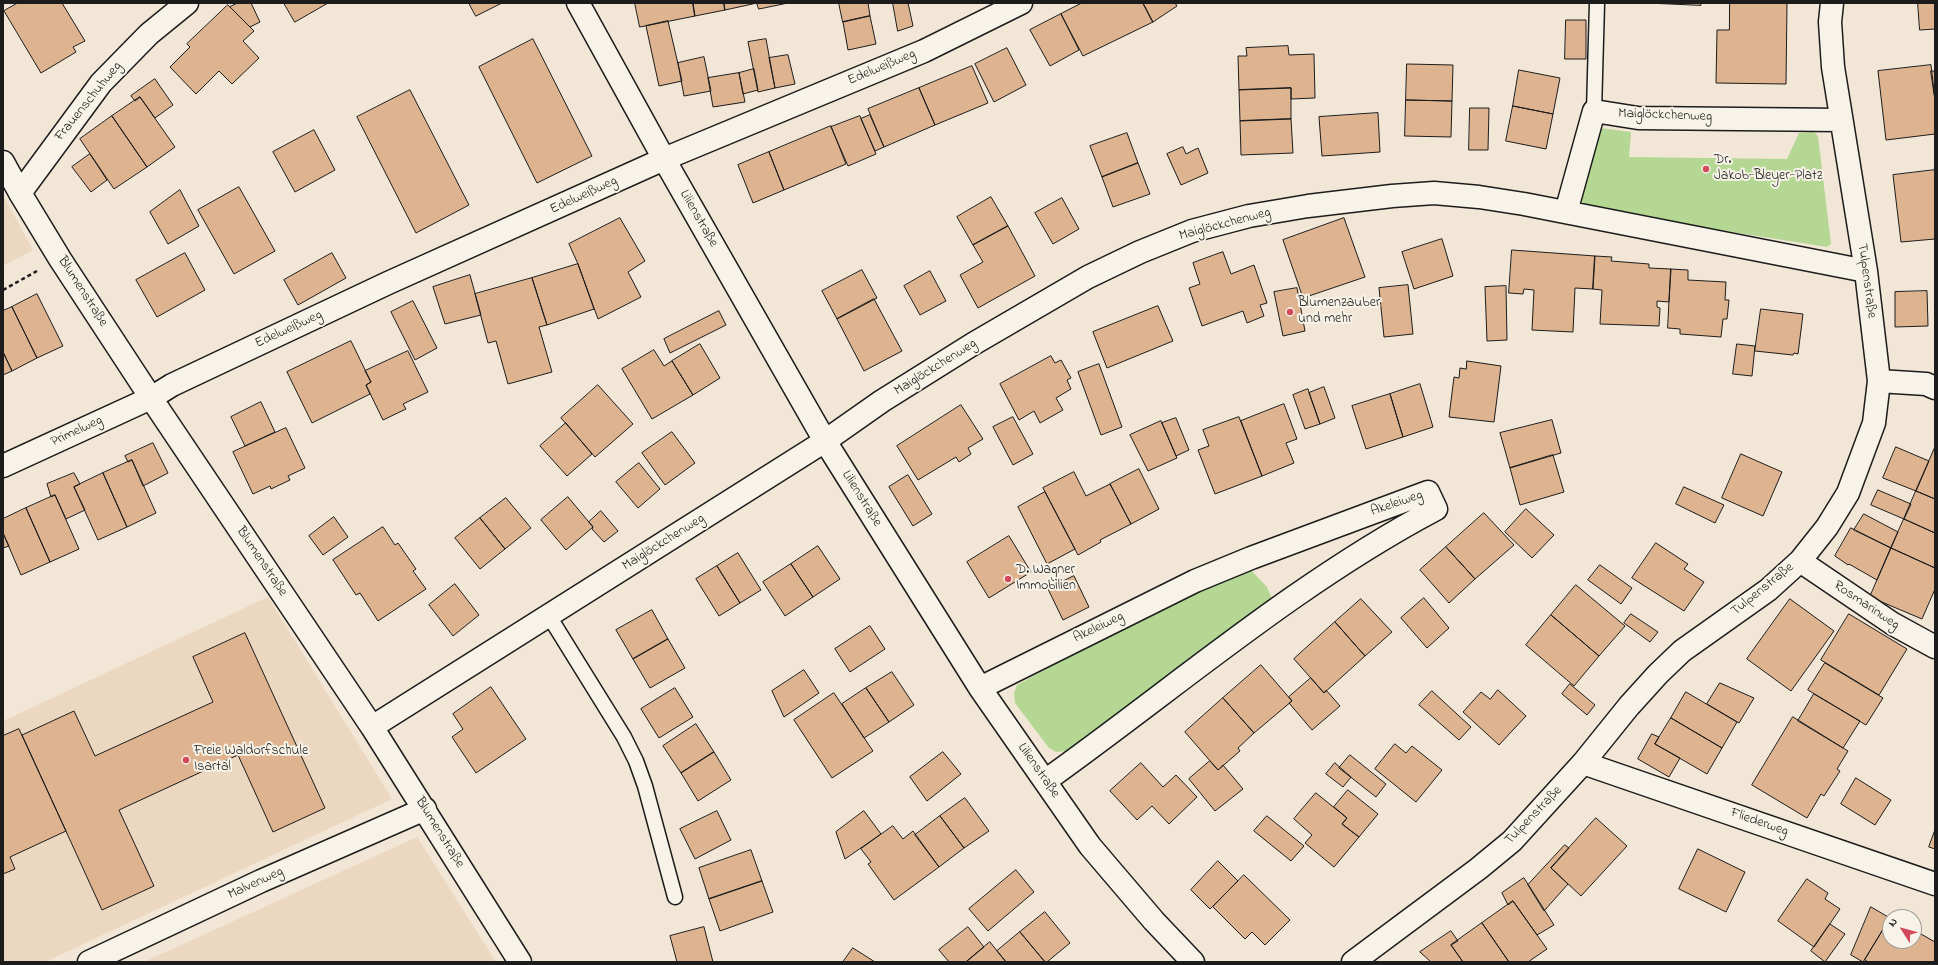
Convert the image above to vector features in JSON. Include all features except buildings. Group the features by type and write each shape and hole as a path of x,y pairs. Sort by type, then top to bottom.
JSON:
{"street":[{"name":"Frauenschuhweg","path":"20,193 101,83 149,34 187,3"},
{"name":"Lilienstraße","path":"578,3 664,159 825,441 980,688 1090,846 1154,921 1193,962"},
{"name":"Edelweißweg","path":"151,398 172,385 388,283 664,159 924,51 1021,3"},
{"name":"Tulpenstraße","path":"1353,962 1472,873 1512,841 1583,763 1629,706 1682,650 1768,590 1800,561 1827,527 1848,493 1874,423 1879,381 1866,271 1833,67 1830,22 1832,3"},
{"name":"Maiglöckchenweg","path":"1594,111 1638,118 1842,120"},
{"path":"1566,212 1594,111"},
{"name":"Blumenstraße","path":"3,162 60,259 151,398 372,727 520,962"},
{"name":"Maiglöckchenweg","path":"372,727 825,441 882,402 973,344 1088,277 1140,252 1192,231 1249,216 1308,206 1434,193 1479,197 1566,212 1866,271"},
{"path":"1879,381 1926,384 1935,388"},
{"name":"Primelweg","path":"3,466 151,398"},
{"name":"Akeleiweg","path":"980,688 1195,581 1251,558 1428,492 1436,509 1301,591 1045,781"},
{"name":"Rosmarinweg","path":"1800,561 1893,624 1935,647"},
{"name":"Fliederweg","path":"1583,763 1935,884"},
{"name":"Malvenweg","path":"89,962 261,880 425,809"}],"lane":[{"path":"1594,111 1597,3"},
{"path":"548,616 624,737 636,761 645,786 675,898"}],"path":[{"path":"3,290 60,259"}],"shaded area":[{"path":"3,195 33,250 3,266"},
{"name":"Freie Waldorfschule Isartal","path":"268,597 392,799 45,962 3,962 3,721"},
{"path":"417,837 496,962 144,962"}],"green space":[{"name":"Dr. Jakob-Bleyer-Platz","path":"1600,128 1631,132 1629,157 1787,159 1799,133 1814,132 1818,136 1831,244 1827,247 1588,209 1582,201"},
{"path":"1249,568 1267,587 1272,599 1067,751 1056,752 1049,748 1015,703 1014,693 1017,685 1084,648"}],"place":[{"name":"Dr. Jakob-Bleyer-Platz","path":"1706,169"},
{"name":"Blumenzauber und mehr","path":"1290,312"},
{"name":"D. Wagner Immobilien","path":"1008,579"},
{"name":"Freie Waldorfschule Isartal","path":"186,760"}]}
